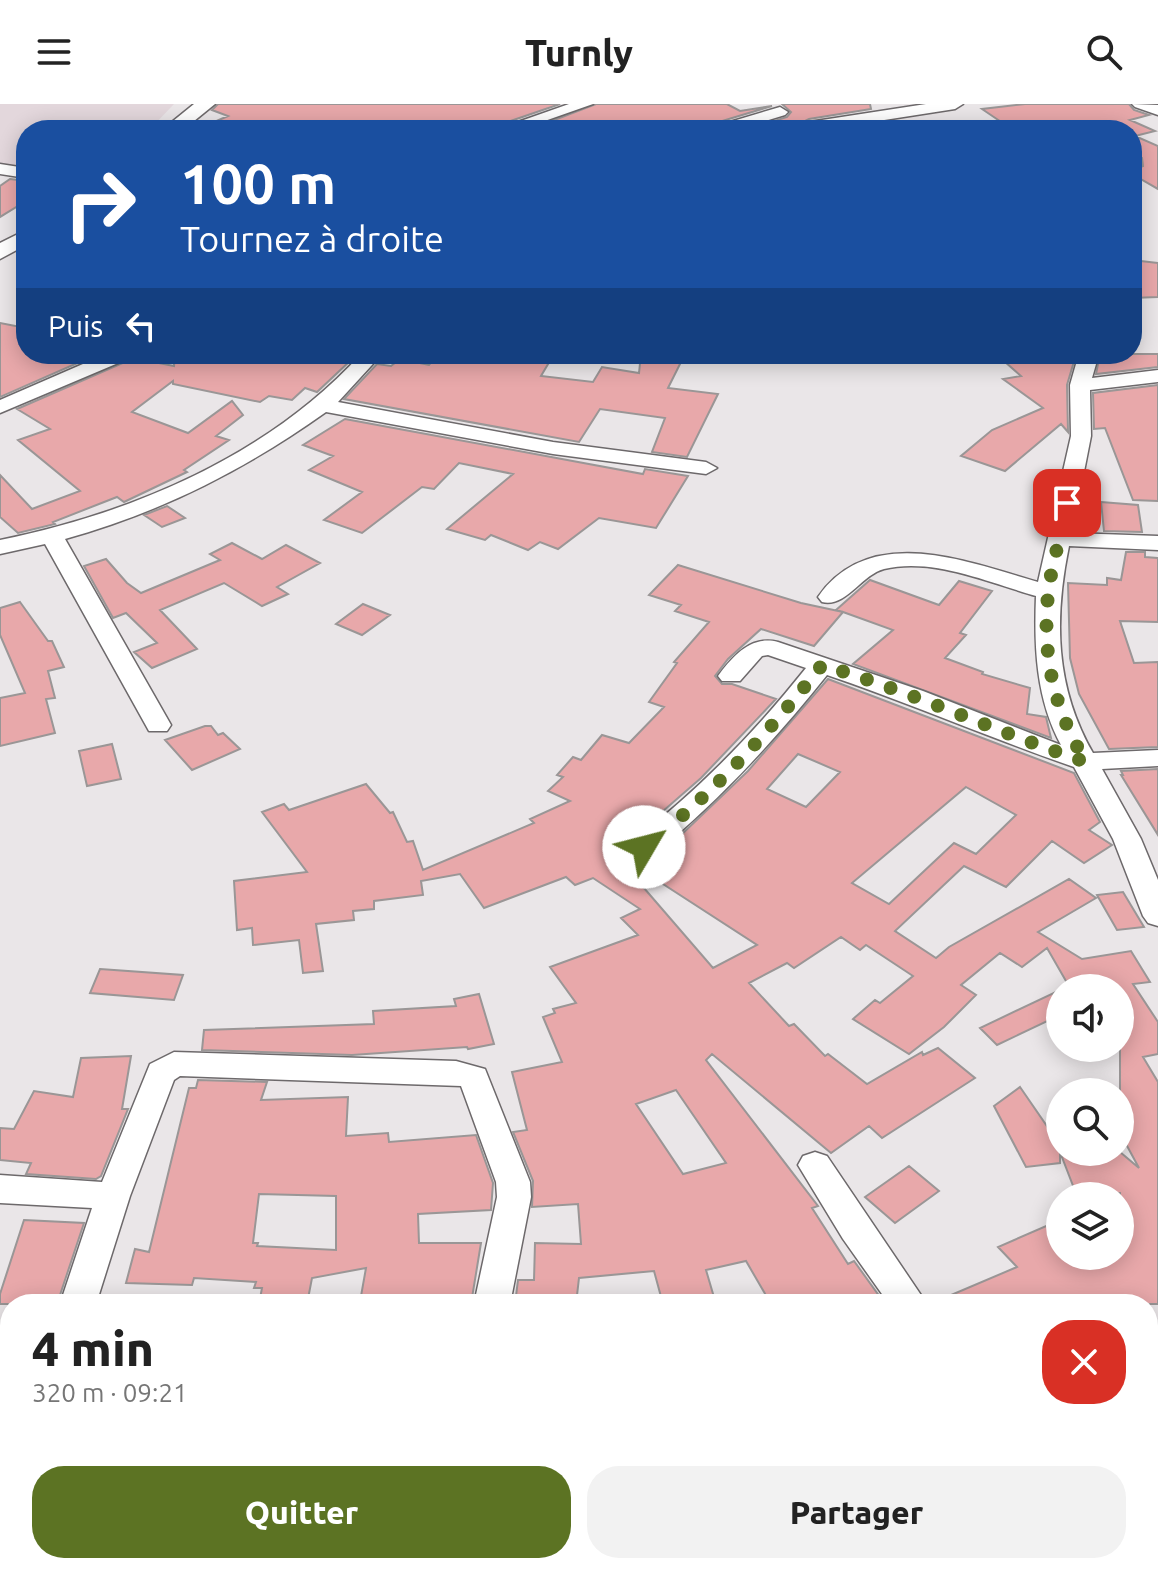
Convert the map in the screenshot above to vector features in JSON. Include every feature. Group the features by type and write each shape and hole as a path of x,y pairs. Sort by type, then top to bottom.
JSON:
{"street":[{"path":"184,120 206,104"},
{"path":"535,120 585,104"},
{"path":"764,104 796,120"},
{"path":"859,120 955,104"},
{"path":"1140,104 1158,110"},
{"path":"753,120 780,112"},
{"path":"0,407 100,364"},
{"path":"0,547 53,538 167,496 241,460 323,405 362,364"},
{"path":"1086,364 1080,385 1081,436 1048,592 1046,644 1055,696 1067,731 1127,839 1158,916"},
{"path":"1080,385 1158,376"},
{"path":"323,405 553,448 706,468"},
{"path":"53,538 158,725"},
{"path":"1061,539 1158,543"},
{"path":"830,597 852,576 870,565 914,559 1048,592"},
{"path":"731,676 759,648 774,648 914,696 1024,741 1086,762 1158,758"},
{"path":"644,847 684,817 773,727 822,665"},
{"path":"81,1294 113,1196 161,1073 174,1064 467,1075 474,1078 513,1182 514,1197 494,1294"},
{"path":"815,1165 855,1229 902,1294"},
{"path":"0,1189 113,1196"}],"shaded area":[{"path":"0,104 174,104 159,120 16,120 16,167 0,165"}],"building":[{"path":"218,104 560,104 513,120 219,120 228,116 212,110"},
{"path":"596,104 727,104 740,111 772,106 725,120 554,120"},
{"path":"782,104 870,104 871,109 807,120 778,120 791,112"},
{"path":"1025,104 1129,104 1134,110 1149,115 1130,120 998,120 982,109"},
{"path":"1142,125 1155,131 1142,134"},
{"path":"1142,139 1158,146 1158,189 1142,180"},
{"path":"10,179 16,180 16,207 0,217 0,186"},
{"path":"1142,261 1158,263 1158,297 1142,298"},
{"path":"0,323 16,326 16,364 75,364 0,397"},
{"path":"1142,354 1158,354 1158,367 1096,374 1098,364 1142,364"},
{"path":"120,364 347,364 317,392 305,388 292,400 269,396 260,402 173,384 173,381 132,412 188,433 232,401 243,415 216,436 229,440 184,470 187,472 124,502 117,497 53,522 55,524 18,533 0,517 0,475 32,509 80,491 18,440 50,429 17,409"},
{"path":"377,364 548,364 541,376 593,382 602,367 639,373 640,364 680,364 668,388 718,394 687,457 652,452 665,418 600,409 579,442 344,399"},
{"path":"1007,364 1073,364 1067,385 1068,432 1061,424 1005,471 961,456 992,430 1043,408 1003,379 1021,376"},
{"path":"1158,385 1158,501 1133,500 1105,428 1094,429 1093,393"},
{"path":"345,419 643,474 645,469 688,476 656,528 599,518 558,549 540,542 528,550 491,535 485,540 447,529 513,474 459,463 434,489 422,487 362,533 324,520 362,492 309,470 333,456 303,445"},
{"path":"1101,502 1138,505 1142,532 1104,531"},
{"path":"167,506 185,518 162,527 144,515"},
{"path":"232,543 262,559 286,545 320,563 277,587 288,594 262,606 224,583 160,610 197,649 152,668 134,652 157,643 126,613 113,618 84,566 106,559 127,583 141,593 220,560 210,554"},
{"path":"1126,552 1145,552 1145,557 1158,558 1158,622 1120,621 1134,663 1158,662 1158,747 1109,749 1079,694 1070,658 1068,583 1107,585 1107,578 1121,580"},
{"path":"678,565 801,603 843,612 814,646 761,629 728,659 715,676 722,684 732,684 776,699 701,778 632,838 627,848 633,857 655,857 680,836 748,771 828,679 1074,773 1100,822 1089,830 1112,845 1084,863 1052,841 1006,887 964,866 895,931 936,958 949,947 1069,879 1096,898 1038,932 1082,959 1131,951 1150,982 1134,984 1134,974 1062,974 1047,948 1022,967 1000,953 961,985 976,995 944,1027 909,1054 853,1019 875,1000 880,1003 913,976 866,945 860,950 841,937 794,968 787,963 749,983 789,1026 794,1024 825,1056 828,1054 867,1084 922,1052 923,1055 938,1048 975,1078 882,1138 869,1126 831,1153 712,1054 706,1060 818,1206 812,1208 848,1264 854,1261 878,1294 765,1294 746,1261 706,1270 713,1294 660,1294 654,1271 579,1278 577,1294 516,1294 518,1280 534,1280 535,1243 581,1244 578,1204 532,1207 533,1181 513,1132 527,1130 512,1072 562,1062 543,1017 555,1013 553,1009 576,1003 550,967 638,935 621,918 640,909 593,878 575,885 566,877 484,908 460,874 421,881 423,895 374,901 374,909 353,911 354,920 316,924 323,971 303,973 299,940 253,945 252,928 237,930 234,881 307,872 262,812 284,804 289,810 366,784 390,813 393,812 407,842 413,841 423,870 534,823 530,819 570,801 548,791 563,777 557,775 573,757 581,760 602,735 629,743 664,707 649,702 677,663 674,662 709,622 675,611 681,605 649,595","holes":["798,754 840,772 806,807 767,789","966,787 1016,815 976,854 954,843 889,904 852,883","612,851 757,945 713,968","676,1090 726,1163 683,1174 636,1104"]},
{"path":"870,580 939,605 959,581 992,591 960,633 966,635 945,658 982,674 1030,688 1027,714 1046,717 1051,738 853,664 893,630 836,610"},
{"path":"20,602 48,641 52,641 64,667 48,671 55,698 46,699 55,733 0,746 0,698 25,693 0,635 0,608"},
{"path":"363,604 390,615 362,635 336,624"},
{"path":"211,726 218,735 223,733 240,749 192,770 165,740"},
{"path":"112,744 121,779 87,786 79,751"},
{"path":"1158,769 1158,835 1121,771"},
{"path":"1123,892 1144,927 1117,930 1097,895"},
{"path":"100,969 183,975 174,1000 90,993"},
{"path":"1134,986 1158,1022 1158,1054 1143,1057 1158,1082 1158,1294 954,1294 1017,1267 998,1247 1046,1226 1046,1270 1134,1270 1134,1182 1072,1182 1065,1166 1134,1164 1139,1168 1134,1159 1134,1078 1120,1078 1120,1062 1134,1062"},
{"path":"479,994 494,1044 468,1049 352,1055 202,1050 204,1030 374,1024 373,1011 456,1006 454,999"},
{"path":"1046,997 1046,1022 997,1045 980,1028"},
{"path":"131,1056 122,1109 128,1109 101,1176 96,1179 26,1174 31,1163 0,1160 0,1128 14,1129 34,1091 73,1097 81,1058"},
{"path":"198,1080 267,1082 261,1100 348,1097 346,1136 388,1133 389,1142 476,1135 493,1183 491,1210 418,1214 419,1243 481,1243 473,1294 361,1294 366,1268 312,1278 309,1294 261,1294 262,1288 254,1288 256,1282 194,1278 192,1285 126,1283 135,1249 149,1252 189,1088 196,1088","holes":["259,1194 336,1196 336,1250 257,1246 258,1243 253,1243"]},
{"path":"1020,1087 1046,1125 1046,1165 1026,1167 994,1106"},
{"path":"909,1166 939,1191 895,1223 865,1197"},
{"path":"24,1220 84,1223 60,1294 0,1294"}],"route":[{"path":"644,847 684,817 773,727 822,665 914,696 1024,741 1086,762 1067,731 1055,696 1046,644 1048,592 1067,503"}]}
